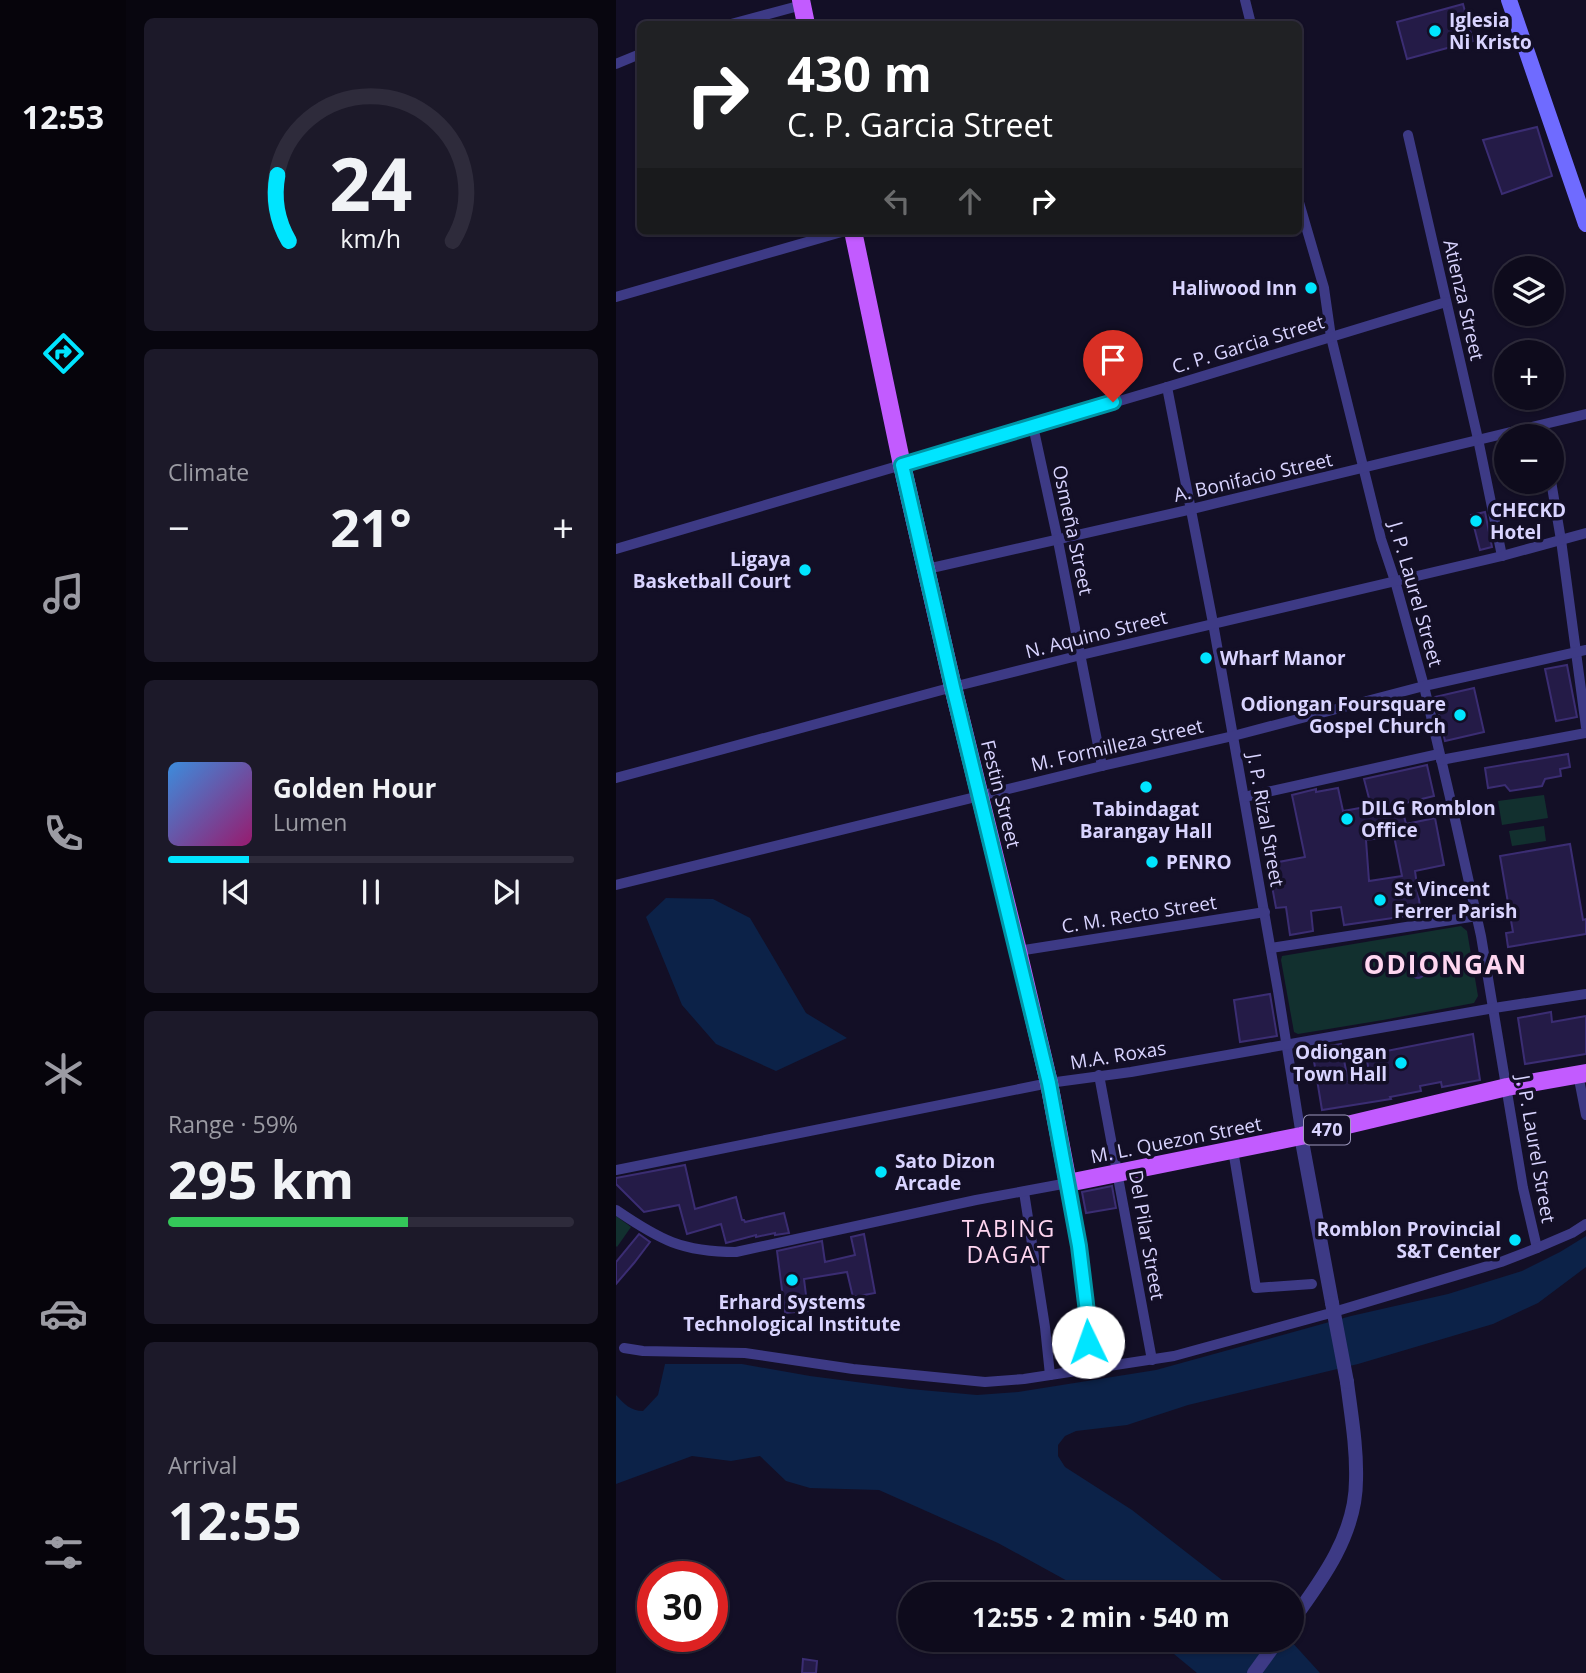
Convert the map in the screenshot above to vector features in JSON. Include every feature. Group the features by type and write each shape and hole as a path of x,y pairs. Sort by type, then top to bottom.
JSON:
{"main road":[{"path":"1509,0 1586,224"},
{"path":"801,2 805,21"},
{"name":"Festin Street","path":"854,235 902,465 1049,1083 1068,1183"},
{"name":"M. L. Quezon Street","path":"1068,1183 1301,1136 1507,1087 1582,1073"}],"street":[{"path":"1245,0 1250,21"},
{"path":"741,21 801,2"},
{"path":"616,64 637,55"},
{"name":"Atienza Street","path":"1408,135 1502,556"},
{"name":"J. P. Laurel Street","path":"1302,213 1324,288 1331,337 1381,539 1424,686 1477,916 1523,1188 1537,1248"},
{"path":"616,297 831,235"},
{"name":"C. P. Garcia Street","path":"616,549 1446,302"},
{"name":"J. P. Rizal Street","path":"1167,387 1192,509 1265,912 1301,1136"},
{"name":"A. Bonifacio Street","path":"1561,424 1586,414"},
{"name":"Osmeña Street","path":"1033,426 1102,766"},
{"name":"A. Bonifacio Street","path":"927,569 1058,541 1494,437"},
{"path":"1553,494 1581,651 1586,727"},
{"name":"N. Aquino Street","path":"616,778 953,687 1502,556 1586,533"},
{"name":"M. Formilleza Street","path":"616,885 1233,736 1424,686 1581,651"},
{"path":"1244,797 1440,757 1586,733"},
{"name":"C. M. Recto Street","path":"1018,951 1265,912"},
{"path":"1271,948 1477,916"},
{"name":"M.A. Roxas","path":"616,1170 1049,1083 1131,1072 1287,1043 1586,994"},
{"path":"1582,1073 1586,1115"},
{"name":"Del Pilar Street","path":"1100,1075 1152,1360"},
{"path":"1301,1136 1347,1382 1357,1483 1352,1517 1339,1550 1304,1604"},
{"path":"1233,1150 1256,1288 1312,1284"},
{"name":"M. L. Quezon Street","path":"616,1210 645,1229 687,1248 709,1252 736,1252 963,1202 1068,1183"},
{"name":"Festin Street","path":"1068,1183 1087,1312 1085,1370"},
{"path":"1024,1192 1050,1375"},
{"path":"624,1348 643,1351 745,1353 853,1369 985,1382 1024,1379 1174,1356 1327,1314 1501,1262 1572,1233 1586,1224"},
{"path":"1254,1673 1269,1652"}],"green space":[{"path":"1544,795 1548,818 1502,825 1498,801"},
{"path":"1544,826 1546,841 1512,846 1509,831"},
{"path":"1461,926 1467,931 1478,996 1474,1003 1298,1034 1294,1032 1282,956"},
{"path":"616,1216 631,1227 617,1247 616,1246"}],"water":[{"path":"666,898 713,899 750,918 806,1013 847,1038 776,1071 716,1044 682,1005 646,917"},
{"path":"1586,1236 1586,1267 1538,1303 1493,1324 1358,1364 1188,1405 1127,1425 1076,1431 1065,1436 1058,1445 1058,1456 1065,1467 1132,1510 1225,1582 1069,1582 998,1543 879,1490 810,1488 786,1481 760,1456 731,1461 692,1456 616,1484 616,1395 628,1406 643,1411 658,1395 665,1364 742,1364 810,1376 977,1395 1018,1392 1156,1370 1351,1316 1448,1294 1522,1271"},
{"path":"1172,1652 1301,1652 1320,1673 1197,1673"}],"building":[{"name":"Iglesia Ni Kristo","path":"1463,4 1473,41 1407,59 1397,22"},
{"path":"1537,127 1552,176 1502,194 1483,140"},
{"path":"1485,512 1492,547 1480,550 1471,515"},
{"path":"1567,665 1577,717 1556,721 1545,669"},
{"name":"Odiongan Foursquare Gospel Church","path":"1474,688 1484,732 1445,741 1435,697"},
{"path":"1568,754 1570,767 1560,769 1561,776 1545,779 1542,786 1510,791 1505,785 1488,788 1485,768"},
{"path":"1427,765 1434,796 1401,804 1406,824 1435,818 1444,865 1415,871 1421,914 1344,925 1341,907 1311,911 1313,931 1290,935 1286,907 1276,908 1268,864 1305,857 1292,795 1316,789 1316,792 1338,788 1343,811 1371,806 1364,779","holes":["1394,836 1402,876 1369,881 1366,840"]},
{"path":"1570,844 1583,920 1586,919 1586,934 1508,947 1506,933 1513,932 1500,856"},
{"path":"1418,966 1424,972 1418,978 1412,972"},
{"path":"1270,994 1277,1036 1240,1042 1234,1000"},
{"path":"1551,1012 1552,1022 1586,1016 1586,1054 1525,1064 1518,1018"},
{"path":"1473,1034 1480,1080 1442,1087 1441,1082 1420,1086 1421,1091 1390,1097 1391,1099 1322,1110 1312,1049 1341,1044 1348,1081 1370,1077 1366,1055"},
{"path":"685,1165 695,1209 736,1197 742,1220 745,1222 784,1213 789,1233 756,1235 726,1243 721,1224 687,1234 679,1205 644,1212 616,1184 616,1178"},
{"path":"1112,1186 1116,1208 1086,1213 1082,1192"},
{"path":"639,1234 650,1242 616,1284 616,1262"},
{"path":"864,1234 875,1293 853,1297 847,1272 804,1279 808,1311 785,1313 777,1251 822,1241 825,1262 855,1255 851,1237"},
{"path":"803,1659 817,1661 816,1673 802,1673"}],"place":[{"name":"Iglesia Ni Kristo","path":"1435,31"},
{"name":"Haliwood Inn","path":"1311,288"},
{"name":"CHECKD Hotel","path":"1476,521"},
{"name":"Ligaya Basketball Court","path":"805,570"},
{"name":"Wharf Manor","path":"1206,658"},
{"name":"Odiongan Foursquare Gospel Church","path":"1460,715"},
{"name":"Tabindagat Barangay Hall","path":"1146,787"},
{"name":"DILG Romblon Office","path":"1347,819"},
{"name":"PENRO","path":"1152,862"},
{"name":"St Vincent Ferrer Parish","path":"1380,900"},
{"name":"Odiongan Town Hall","path":"1401,1063"},
{"name":"Sato Dizon Arcade","path":"881,1172"},
{"name":"Romblon Provincial S&T Center","path":"1515,1240"},
{"name":"Erhard Systems Technological Institute","path":"792,1280"}],"district":[{"name":"ODIONGAN","path":"1446,965"},
{"name":"TABING DAGAT","path":"1009,1242"}],"route":[{"path":"1088,1342 1079,1246 1049,1083 902,465 1113,402"}]}
